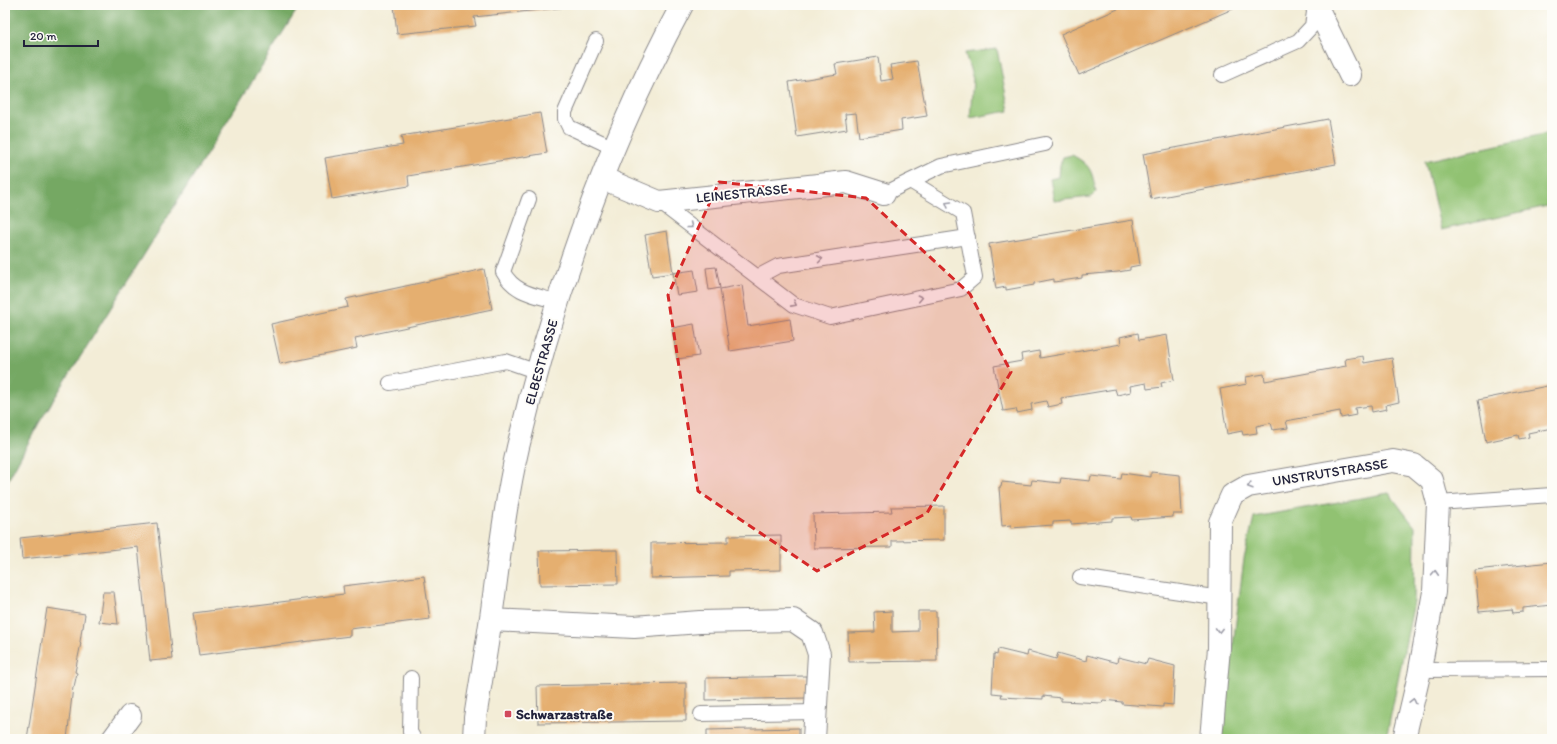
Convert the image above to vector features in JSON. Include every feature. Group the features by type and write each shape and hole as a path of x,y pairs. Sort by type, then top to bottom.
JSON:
{"street":[{"name":"ELBESTRASSE","path":"474,739 475,718 491,620 506,508 518,448 538,372 558,302 592,203 614,148 662,42 682,5"},
{"path":"1316,5 1350,75"},
{"name":"LEINESTRASSE","path":"602,178 659,202 846,182 884,194"},
{"name":"UNSTRUTSTRASSE","path":"1211,739 1219,648 1220,522 1232,495 1248,486 1393,461 1414,465 1432,480 1438,504 1434,592 1420,670 1404,739"},
{"path":"491,620 634,626 700,622 793,620 812,633 819,654 814,739"},
{"path":"113,739 130,716"}],"lane":[{"path":"1222,75 1298,41 1312,26 1316,5"},
{"path":"596,41 564,112 565,119 569,127 614,148"},
{"path":"884,194 941,166 1045,144"},
{"path":"659,202 794,305 830,317 961,289 975,277 963,213 910,181"},
{"path":"529,198 503,272 516,289 558,302"},
{"path":"757,277 778,266 968,237"},
{"path":"390,383 506,361 538,372"},
{"path":"1438,504 1552,494"},
{"path":"1080,577 1220,598"},
{"path":"1420,670 1552,669"},
{"path":"411,678 410,732 414,739"},
{"path":"702,714 816,712"}],"highlighted area":[{"path":"719,182 866,198 970,294 1011,372 927,513 817,571 698,491 668,295"}],"green space":[{"path":"5,5 300,5 39,423 5,486"},
{"path":"997,49 1009,111 970,118 973,79 965,53"},
{"path":"1552,133 1552,205 1441,230 1425,161"},
{"path":"1072,155 1083,162 1090,169 1096,192 1091,197 1054,201 1050,179 1059,177 1060,165 1063,157"},
{"path":"1389,493 1415,527 1414,602 1386,739 1221,739 1244,559 1254,517"}],"building":[{"path":"394,5 577,6 474,17 476,26 397,34"},
{"path":"1127,5 1242,5 1079,75 1061,34"},
{"path":"878,57 881,81 893,79 890,65 917,61 927,116 901,120 902,130 859,137 856,113 845,114 847,129 797,137 789,82 837,74 835,64"},
{"path":"540,113 547,153 408,176 409,186 332,199 325,158 403,145 401,136"},
{"path":"1328,119 1336,164 1151,199 1143,154"},
{"path":"1133,220 1140,265 1130,267 1130,270 1082,275 1082,278 1054,282 1054,279 1034,283 1034,285 1006,290 1006,287 996,289 989,244"},
{"path":"667,231 673,273 652,276 645,235"},
{"path":"716,267 720,288 709,290 706,268"},
{"path":"484,269 492,309 355,338 357,348 280,364 271,324 348,307 346,299"},
{"path":"694,270 698,292 677,295 673,273"},
{"path":"742,285 748,326 790,319 793,341 730,351 720,289"},
{"path":"694,324 699,356 677,359 672,328"},
{"path":"1138,333 1139,340 1167,335 1174,380 1161,383 1162,387 1147,389 1146,383 1130,386 1131,392 1117,395 1115,389 1061,398 1062,404 1048,407 1046,401 1031,404 1032,410 1017,413 1016,409 1003,411 994,366 1022,361 1021,354 1039,351 1040,358 1121,344 1120,337"},
{"path":"1363,356 1364,363 1392,358 1399,402 1386,405 1387,409 1372,412 1371,406 1355,408 1356,415 1341,418 1340,411 1286,421 1288,428 1273,430 1271,423 1256,426 1257,433 1243,435 1242,431 1227,434 1220,389 1247,384 1246,377 1264,374 1265,381 1346,366 1345,359"},
{"path":"1552,385 1552,428 1528,433 1529,437 1519,439 1518,435 1486,442 1478,400"},
{"path":"1151,472 1180,475 1182,514 1173,514 1173,517 1132,520 1131,517 1112,518 1112,521 1071,524 1071,521 1053,522 1053,525 1011,528 1011,525 1002,526 999,487 1001,487 1002,482 1031,485 1032,480 1060,483 1061,478 1090,481 1091,476 1121,479 1122,473 1151,477"},
{"path":"944,506 944,540 892,541 892,547 814,548 813,514 892,512 891,507"},
{"path":"157,523 172,659 150,661 138,547 22,559 20,538"},
{"path":"781,535 781,570 729,571 729,576 651,578 651,543 728,542 728,536"},
{"path":"617,550 618,584 540,585 539,551"},
{"path":"1552,562 1552,605 1523,608 1523,612 1513,613 1512,609 1479,612 1475,570"},
{"path":"424,576 430,619 350,629 350,636 199,655 193,613 344,594 343,586"},
{"path":"103,592 114,592 118,624 99,622"},
{"path":"47,608 85,614 75,672 77,673 73,687 67,739 27,739"},
{"path":"892,611 892,632 918,631 918,611 936,611 937,661 849,662 848,633 875,632 874,612"},
{"path":"998,649 1027,656 1028,651 1056,659 1058,653 1086,661 1087,655 1117,663 1118,657 1146,664 1148,659 1175,666 1173,705 1163,704 1163,707 1122,704 1122,702 1103,700 1102,703 1061,701 1061,698 1043,696 1043,699 1001,697 1002,694 992,693 994,654 997,655"},
{"path":"806,676 807,698 706,700 706,678"},
{"path":"686,683 686,721 538,723 537,686"},
{"path":"799,728 799,739 707,739 707,730"},
{"path":"1552,737 1552,739 1506,739 1506,738"}],"place":[{"name":"Schwarzastraße","path":"508,714"}]}
